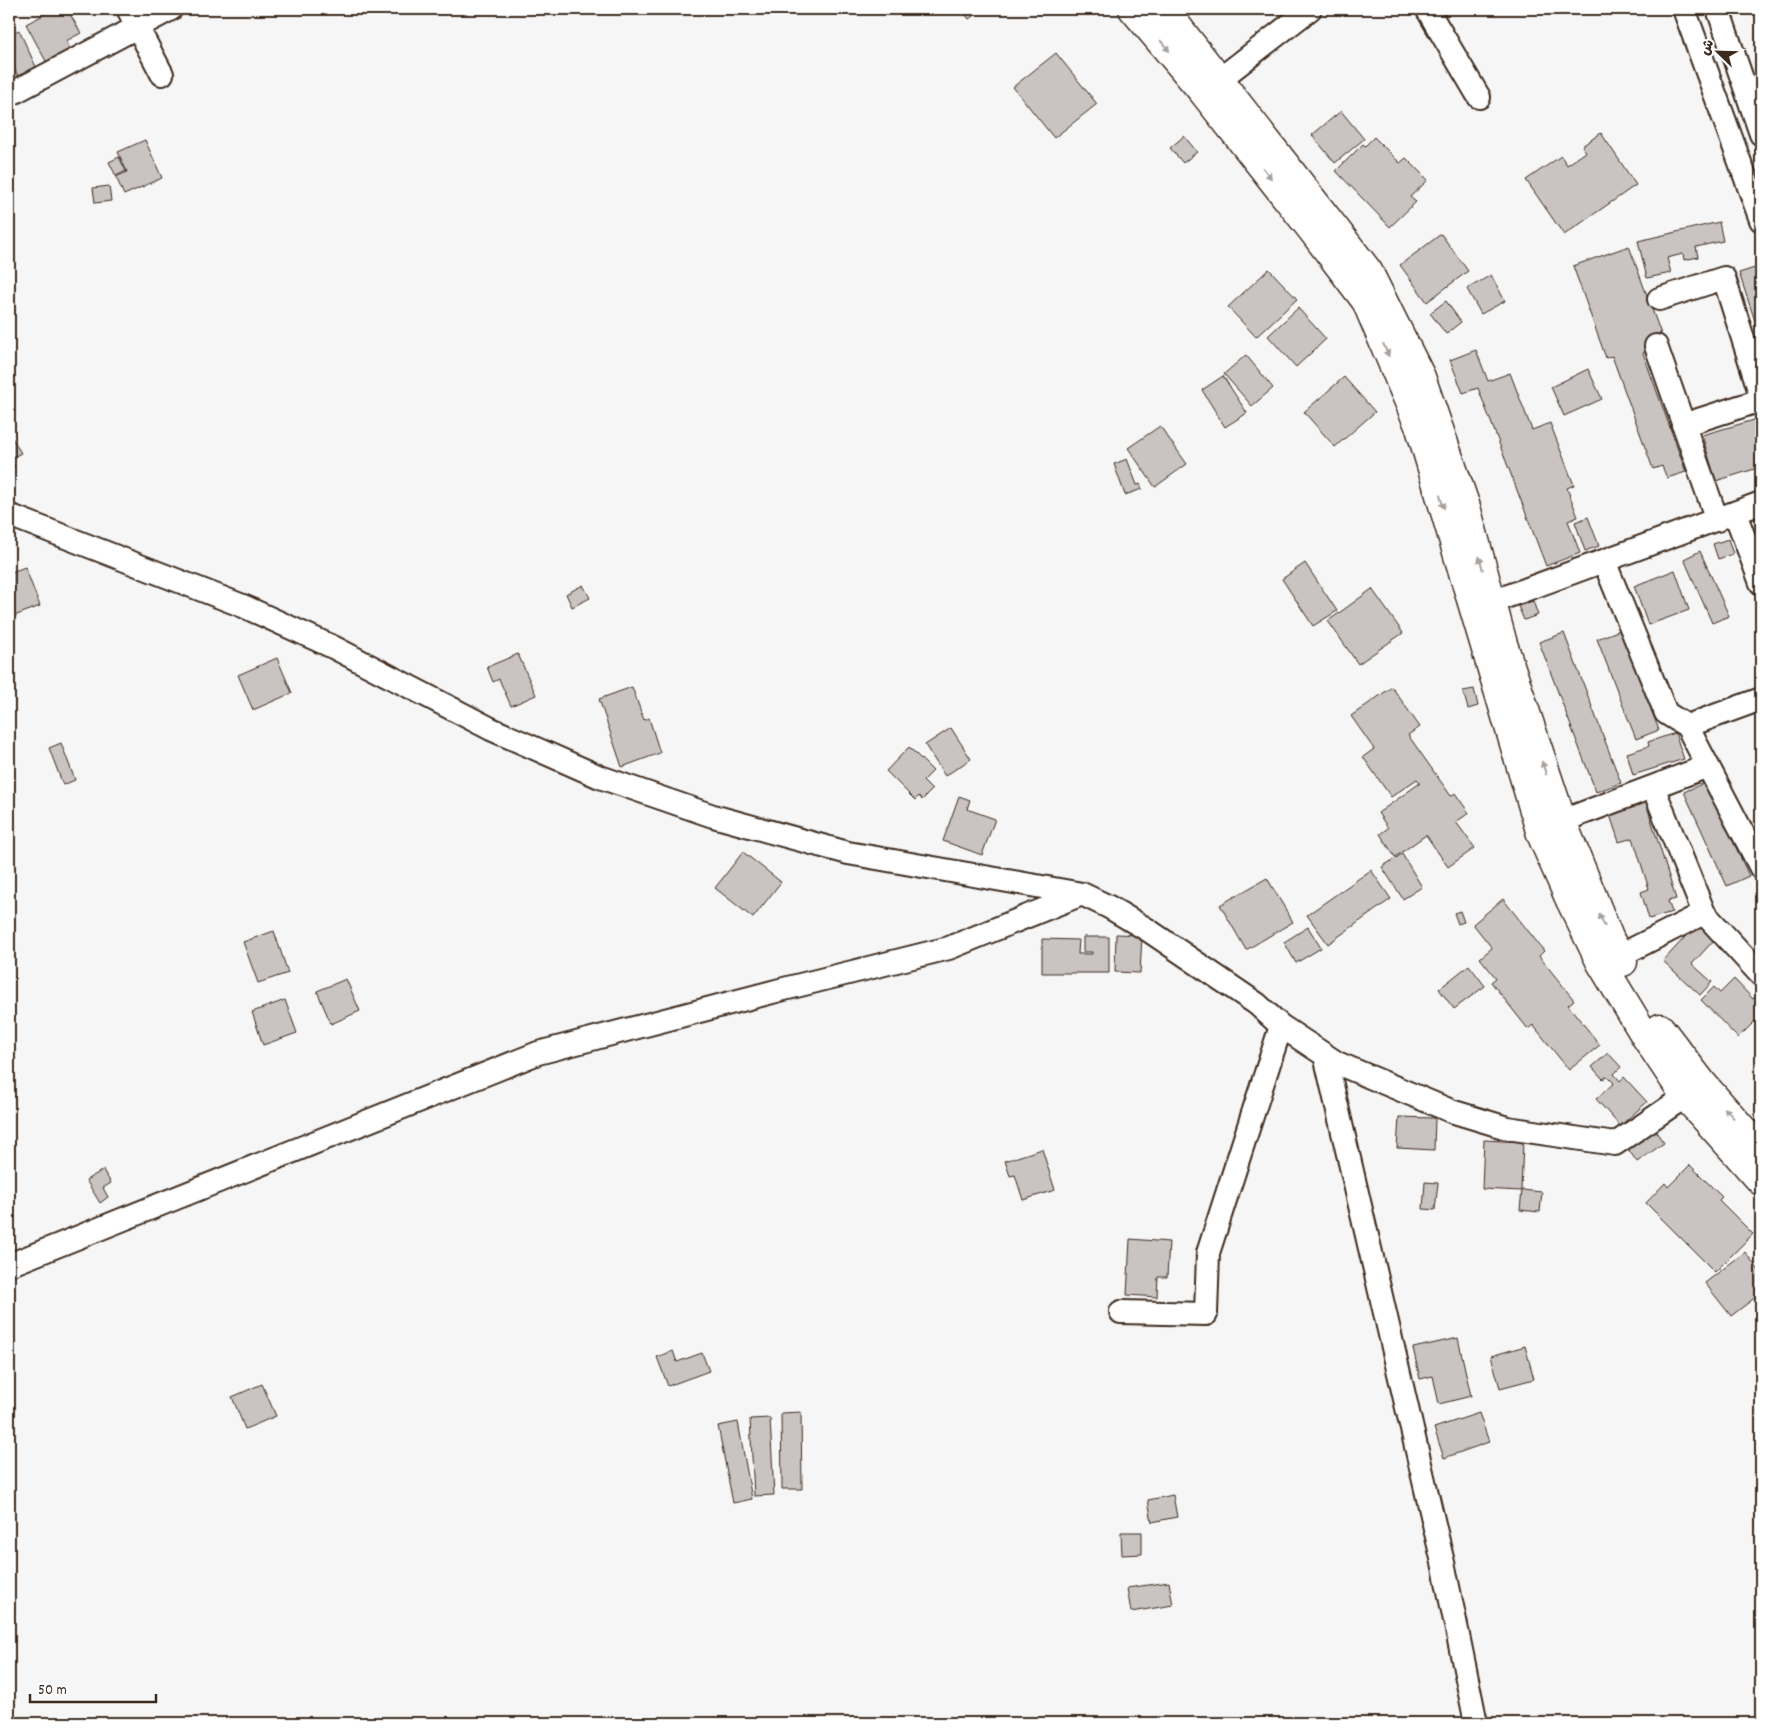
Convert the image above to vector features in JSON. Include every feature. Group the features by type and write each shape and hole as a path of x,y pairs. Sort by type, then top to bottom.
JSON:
{"main road":[{"path":"1134,9 1211,86 1368,270 1421,377 1466,507 1483,607 1503,644 1570,900 1601,962 1647,1038 1694,1090 1758,1167"},
{"path":"1164,9 1211,86"},
{"path":"1552,828 1610,940 1694,1090"}],"street":[{"path":"9,95 133,18 171,9"},
{"path":"1211,86 1310,9"},
{"path":"1427,9 1480,97"},
{"path":"1718,9 1755,93 1761,134"},
{"path":"1688,10 1761,220"},
{"path":"133,18 162,74"},
{"path":"1720,106 1755,93"},
{"path":"1659,299 1724,278 1761,396"},
{"path":"1656,346 1683,425 1726,517 1761,583"},
{"path":"1683,425 1761,400"},
{"path":"1483,607 1761,503"},
{"path":"9,515 243,606 333,647 491,729 600,777 713,816 848,853 1082,894 1109,907 1148,930 1257,1004 1281,1026 1337,1063 1451,1111 1506,1128 1615,1144 1694,1090"},
{"path":"1604,561 1666,713 1687,726 1761,868"},
{"path":"1687,726 1761,699"},
{"path":"1552,828 1708,766"},
{"path":"1653,787 1704,913 1761,974"},
{"path":"9,1265 538,1053 949,948 1082,894"},
{"path":"1619,956 1704,913"},
{"path":"1121,1312 1206,1314 1208,1253 1281,1026"},
{"path":"1325,1055 1444,1567 1476,1723"}],"building":[{"path":"55,9 67,9 81,33 66,41 72,52 48,65 26,24"},
{"path":"961,9 983,9 969,19"},
{"path":"1758,12 1761,12 1761,26"},
{"path":"19,30 36,67 18,76 9,57 9,35"},
{"path":"1056,53 1097,104 1054,138 1013,87"},
{"path":"1341,111 1364,139 1335,163 1312,135"},
{"path":"1601,133 1636,185 1564,235 1526,180 1561,156 1567,165 1586,152 1582,146"},
{"path":"1184,136 1197,152 1183,163 1170,148"},
{"path":"1374,137 1400,163 1406,158 1428,180 1410,197 1416,202 1390,227 1336,171 1363,144 1365,146"},
{"path":"145,140 162,178 124,195 116,177 127,172 118,152"},
{"path":"119,157 126,171 116,176 109,162"},
{"path":"109,186 111,201 95,203 93,188"},
{"path":"1719,222 1723,241 1696,247 1698,257 1684,260 1683,254 1667,258 1671,273 1647,278 1638,241"},
{"path":"1441,234 1468,271 1427,302 1400,265"},
{"path":"1629,246 1665,345 1643,353 1686,472 1667,478 1662,466 1653,469 1612,356 1606,358 1573,266"},
{"path":"1761,266 1761,339 1739,273"},
{"path":"1269,269 1297,299 1256,337 1228,307"},
{"path":"1491,275 1505,301 1481,314 1467,289"},
{"path":"1446,301 1461,322 1446,334 1430,313"},
{"path":"1298,308 1326,339 1296,367 1268,336"},
{"path":"1476,350 1488,381 1510,373 1532,430 1550,423 1574,485 1567,488 1578,517 1568,521 1580,553 1546,566 1478,388 1463,393 1450,360"},
{"path":"1246,355 1273,388 1252,406 1224,374"},
{"path":"1588,369 1602,399 1564,416 1551,387"},
{"path":"1223,376 1247,413 1225,427 1202,390"},
{"path":"1344,377 1375,412 1335,447 1304,412"},
{"path":"1761,418 1761,467 1716,481 1702,435"},
{"path":"1160,426 1187,464 1155,487 1128,448"},
{"path":"9,433 21,453 10,459 15,467 11,469 9,465"},
{"path":"1127,459 1137,485 1140,484 1142,489 1125,495 1114,464"},
{"path":"1588,517 1599,546 1585,551 1575,522"},
{"path":"1728,539 1733,554 1718,559 1713,544"},
{"path":"1700,551 1729,616 1712,623 1684,559"},
{"path":"1305,563 1337,611 1313,626 1282,579"},
{"path":"25,567 40,606 9,618 9,573"},
{"path":"1675,570 1689,610 1648,625 1634,586"},
{"path":"583,585 590,598 572,607 566,594"},
{"path":"1372,589 1403,633 1358,664 1328,621"},
{"path":"1533,601 1538,615 1524,620 1518,606"},
{"path":"1620,630 1659,730 1636,739 1597,639"},
{"path":"1564,633 1621,783 1596,792 1539,642"},
{"path":"518,654 536,695 511,706 499,679 493,682 487,667"},
{"path":"277,658 292,693 253,710 238,675"},
{"path":"632,687 644,720 649,718 660,753 622,767 599,699"},
{"path":"1392,687 1420,727 1408,735 1451,796 1455,793 1469,813 1456,822 1475,848 1448,867 1426,835 1395,857 1380,834 1388,828 1378,813 1420,783 1417,779 1391,797 1363,757 1374,749 1351,716"},
{"path":"1474,689 1478,706 1468,709 1463,691"},
{"path":"951,728 971,759 945,776 925,745"},
{"path":"1675,733 1684,759 1633,775 1627,753 1649,746 1648,742"},
{"path":"61,743 75,780 63,785 49,748"},
{"path":"909,747 933,771 923,781 932,790 922,800 919,796 915,800 886,771"},
{"path":"1706,782 1749,876 1727,886 1684,792"},
{"path":"959,796 970,800 967,809 995,819 982,855 943,841"},
{"path":"1645,800 1676,899 1668,901 1672,912 1649,919 1641,892 1649,889 1633,838 1619,842 1609,812"},
{"path":"743,852 781,882 753,918 715,888"},
{"path":"1402,854 1422,887 1403,899 1382,867"},
{"path":"1371,870 1391,899 1328,944 1307,915"},
{"path":"1267,878 1293,922 1246,950 1220,905"},
{"path":"1503,899 1544,951 1539,956 1574,1000 1568,1005 1600,1045 1569,1070 1533,1025 1528,1029 1491,982 1496,978 1480,958 1492,948 1473,924"},
{"path":"1460,911 1464,922 1458,924 1454,913"},
{"path":"1700,921 1717,937 1692,964 1712,982 1700,995 1663,961"},
{"path":"1308,927 1321,948 1296,963 1284,942"},
{"path":"274,931 288,973 258,983 243,942"},
{"path":"1116,934 1142,935 1140,973 1115,972"},
{"path":"1083,937 1109,937 1109,973 1042,973 1042,939 1079,940 1078,954 1092,954 1092,952 1083,952"},
{"path":"1469,965 1485,986 1454,1009 1439,989"},
{"path":"346,979 360,1011 331,1024 317,991"},
{"path":"1734,979 1753,999 1761,991 1761,1015 1738,1038 1701,1000 1714,987 1720,993"},
{"path":"285,1000 297,1033 263,1045 252,1012"},
{"path":"1608,1053 1621,1067 1614,1074 1620,1081 1624,1077 1647,1102 1620,1126 1596,1099 1614,1083 1607,1076 1603,1079 1592,1067"},
{"path":"1399,1117 1435,1118 1434,1150 1397,1148"},
{"path":"1654,1129 1664,1143 1637,1162 1628,1149"},
{"path":"1484,1140 1523,1142 1521,1191 1482,1189"},
{"path":"1042,1149 1055,1190 1023,1200 1015,1175 1010,1176 1005,1161"},
{"path":"1690,1165 1722,1197 1719,1200 1753,1234 1715,1272 1646,1203 1665,1183 1668,1187"},
{"path":"103,1170 111,1183 103,1188 108,1197 100,1203 86,1180"},
{"path":"1425,1182 1438,1183 1435,1210 1423,1209"},
{"path":"1522,1190 1542,1192 1540,1212 1520,1210"},
{"path":"1130,1239 1169,1242 1167,1277 1158,1277 1157,1297 1127,1295"},
{"path":"1745,1252 1761,1273 1761,1293 1731,1316 1705,1283"},
{"path":"1458,1338 1471,1396 1439,1404 1433,1376 1420,1379 1413,1348"},
{"path":"1525,1346 1534,1379 1500,1388 1491,1356"},
{"path":"673,1351 677,1362 702,1353 709,1371 668,1386 657,1357"},
{"path":"262,1384 276,1416 245,1429 232,1397"},
{"path":"801,1412 802,1489 782,1489 781,1413"},
{"path":"1479,1413 1489,1442 1444,1458 1434,1428"},
{"path":"770,1418 774,1495 754,1496 750,1419"},
{"path":"738,1422 752,1499 733,1503 718,1426"},
{"path":"1173,1495 1177,1517 1152,1522 1148,1500"},
{"path":"1121,1532 1142,1532 1142,1554 1122,1555"},
{"path":"1169,1582 1173,1605 1131,1612 1127,1588"}]}
